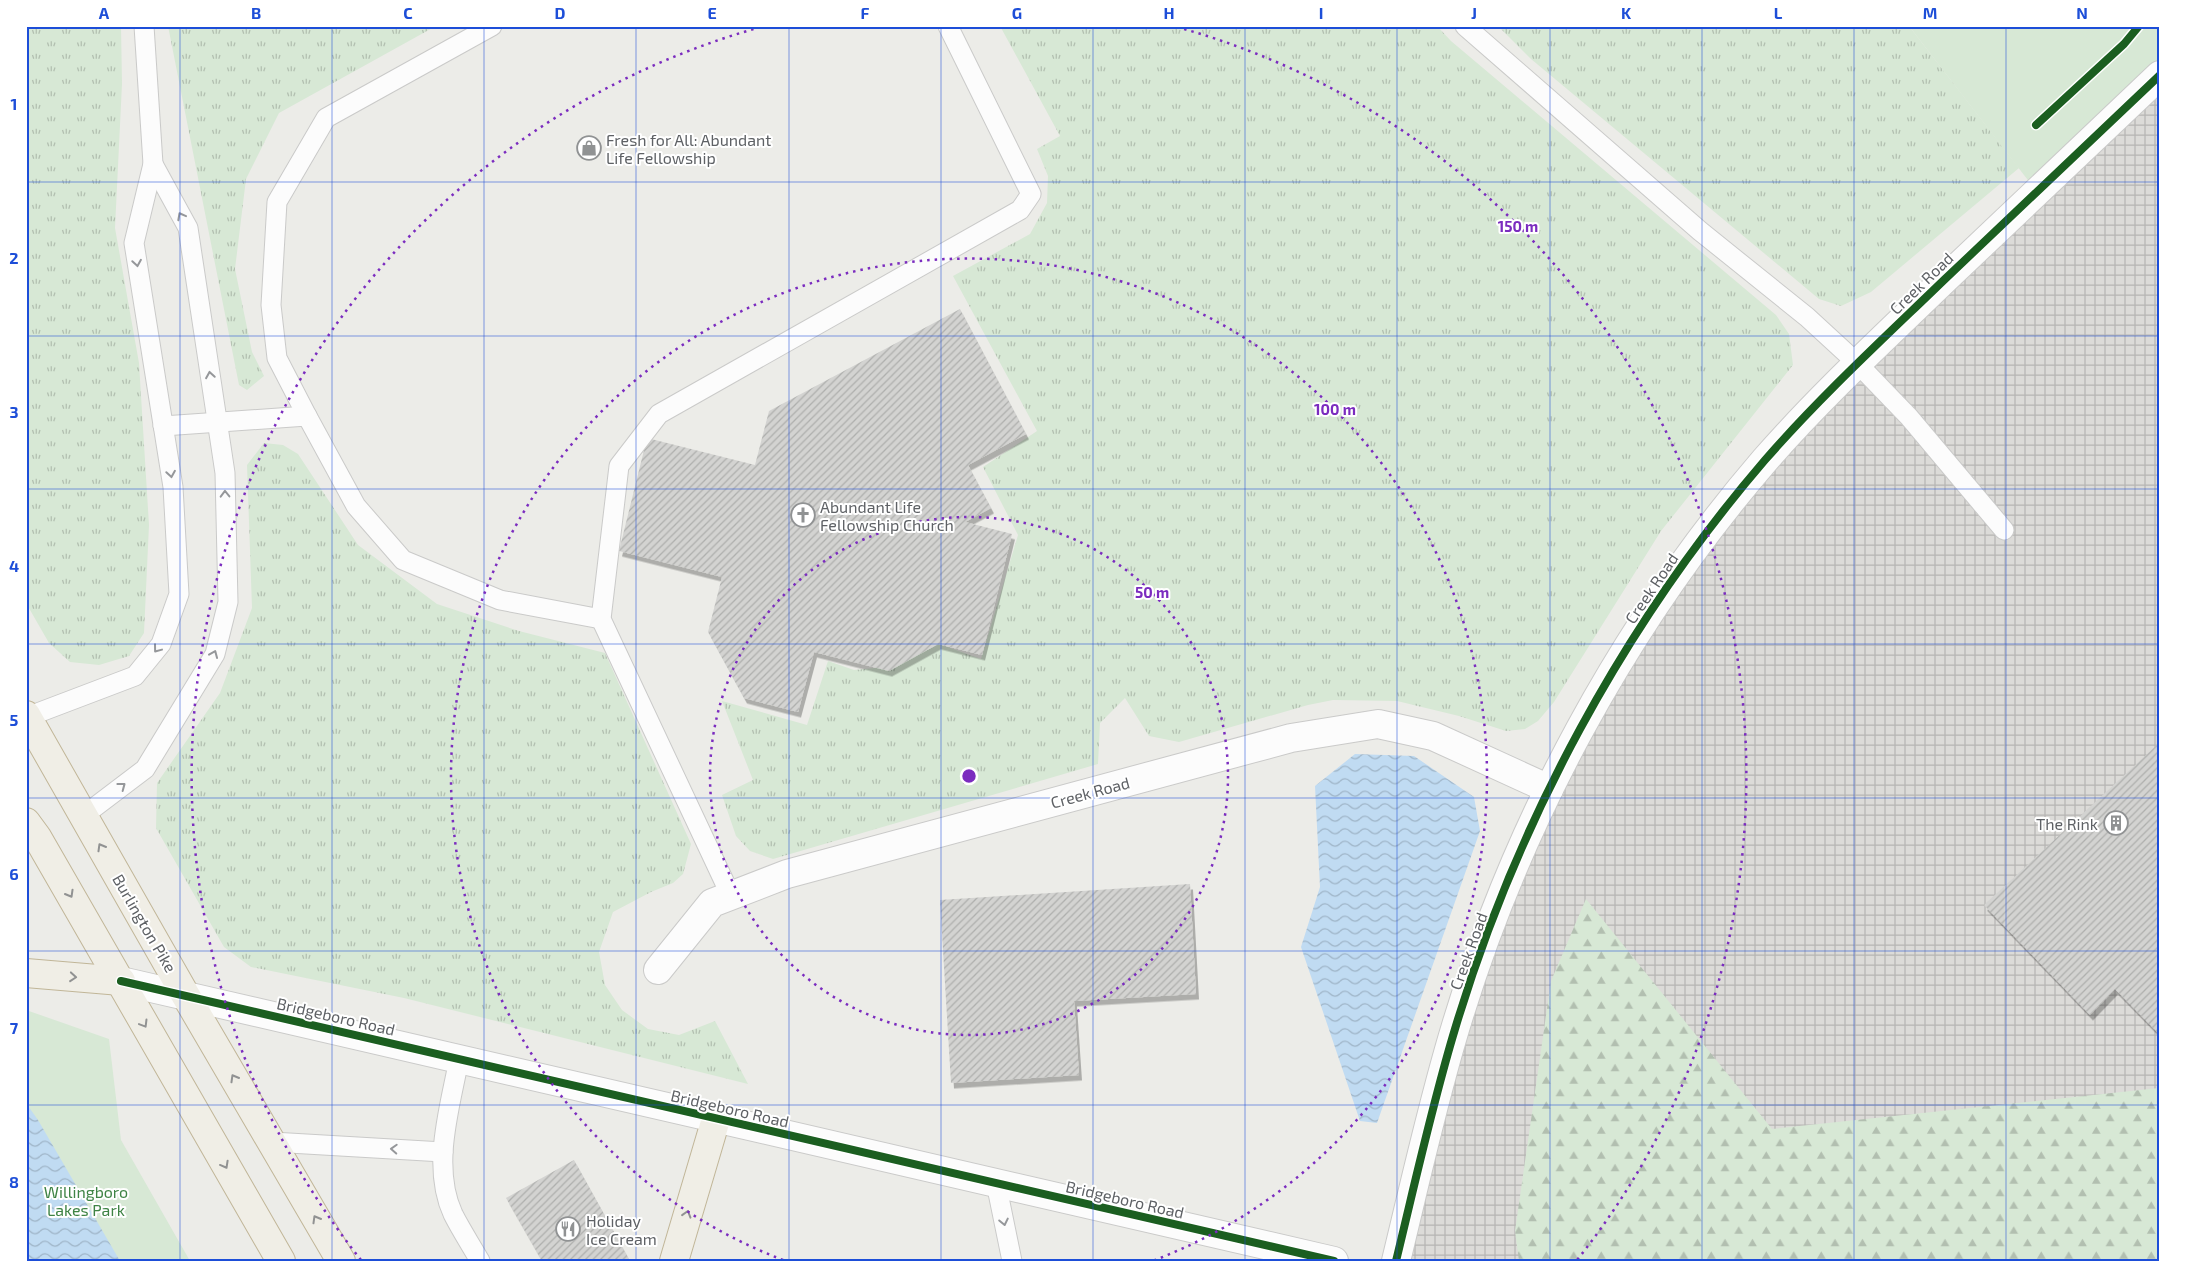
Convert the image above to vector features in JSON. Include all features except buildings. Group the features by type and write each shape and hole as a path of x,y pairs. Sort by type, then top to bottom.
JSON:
{"highway":[{"name":"Burlington Pike","path":"27,716 186,996 341,1261"},
{"path":"26,822 37,837 121,982 280,1261"},
{"path":"26,973 121,982"},
{"path":"674,1261 716,1119"}],"street":[{"name":"Creek Road","path":"1396,1261 1455,1028 1501,900 1527,835 1596,700 1683,564 1766,460 1817,403 2160,76"},
{"name":"Creek Road","path":"658,970 712,903 787,874 1281,740 1378,724 1433,736 1549,789"},
{"name":"Bridgeboro Road","path":"121,982 1334,1261"}],"lane":[{"path":"27,716 135,676 162,644 179,594 173,488 134,243 153,164 144,26"},
{"path":"492,26 326,118 276,202 271,305 277,358 356,506 404,560 500,600 601,619"},
{"path":"731,896 601,619 619,466 660,414 1020,210 1031,194 948,26"},
{"path":"1465,26 1700,231 1807,317 1857,363 1909,417 2004,530"},
{"path":"83,816 145,768 215,654 228,602 225,473 188,228 153,164"},
{"path":"163,426 217,424 307,416"},
{"path":"459,1059 442,1152 446,1191 453,1213 480,1261"},
{"path":"272,1142 442,1152"},
{"path":"996,1183 1012,1261"}],"shaded area":[{"path":"2160,80 2160,1261 1396,1261 1478,962 1596,701 1766,460"}],"green space":[{"path":"26,26 121,26 122,84 115,228 139,363 149,525 144,633 129,656 99,665 70,662 49,643 26,603"},
{"path":"168,26 436,26 279,113 246,179 235,269 252,352 264,376 247,390 239,385"},
{"path":"1000,26 1437,26 1451,41 1776,315 1789,334 1793,365 1661,531 1554,702 1538,721 1525,729 1506,731 1459,716 1397,701 1333,700 1308,705 1179,742 1149,736 1125,698 1100,723 1098,764 773,859 750,851 736,836 722,795 753,780 722,701 807,725 828,661 854,670 895,666 939,644 981,659 1018,535 983,467 1037,431 953,276 1030,234 1047,203 1048,176 1037,149 1060,136"},
{"path":"1498,26 1909,26 2019,168 1871,292 1841,306 1819,299 1531,59"},
{"path":"1909,26 2160,26 2160,75 2037,192"},
{"path":"264,443 283,445 298,454 358,545 437,604 519,631 605,653 691,844 683,874 673,883 613,912 599,952 605,985 622,1010 648,1029 679,1035 715,1021 748,1084 404,998 251,967 224,947 156,828 157,783 220,693 252,608 247,465"},
{"path":"1586,899 1772,1129 2159,1088 2160,1261 1519,1261 1515,1231 1551,981"},
{"name":"Willingboro Lakes Park","path":"26,1010 109,1039 121,1140 190,1261 26,1261"}],"water":[{"path":"1355,754 1414,756 1474,797 1480,831 1377,1123 1360,1121 1301,947 1320,887 1315,786"},
{"path":"26,1103 38,1120 120,1261 26,1261"}],"cycle path":[{"path":"2036,125 2124,44 2139,26"},
{"path":"1396,1261 1439,1086 1480,952 1510,876 1543,801 1580,728 1621,658 1666,589 1714,523 1786,436 1875,346 2160,75"},
{"path":"121,981 1334,1261"}],"place":[{"name":"Fresh for All: Abundant Life Fellowship","path":"589,148"},
{"name":"Abundant Life Fellowship Church","path":"803,515"},
{"name":"The Rink","path":"2116,823"},
{"name":"Holiday Ice Cream","path":"568,1229"}]}
